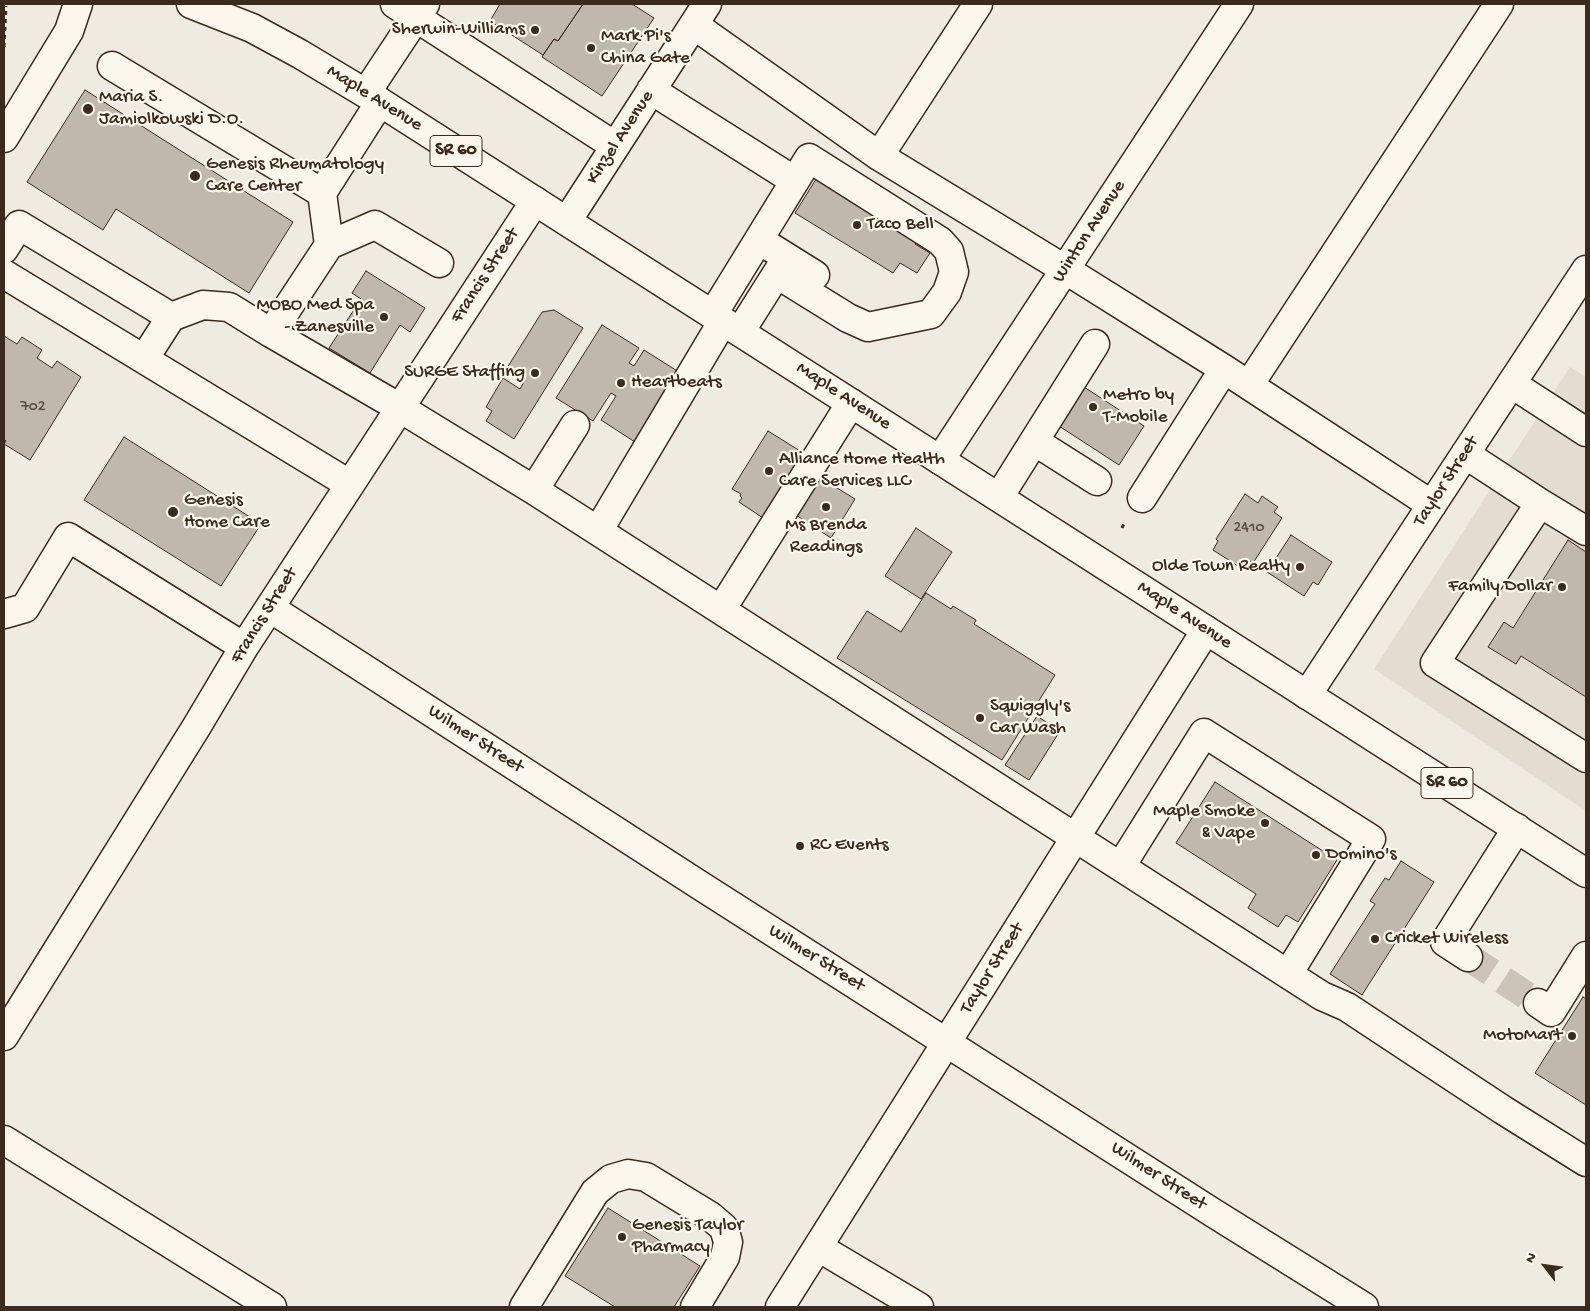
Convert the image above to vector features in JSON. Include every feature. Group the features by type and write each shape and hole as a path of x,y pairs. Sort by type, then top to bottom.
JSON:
{"street":[{"path":"4,138 12,108 69,31 78,4"},
{"path":"879,156 978,4"},
{"name":"Winton Avenue","path":"940,460 1239,4"},
{"path":"1248,385 1499,4"},
{"name":"Maple Avenue","path":"207,6 260,32 373,97 1586,873"},
{"path":"329,245 322,192 373,97 412,8 616,146"},
{"path":"701,14 879,156 1224,369 1432,505"},
{"name":"Kinzel Avenue","path":"567,221 701,14"},
{"path":"112,66 322,192"},
{"path":"651,90 796,181"},
{"path":"598,531 725,322 759,240 810,158 940,242 949,251 954,272 947,292 931,314 905,321 868,327 848,318 782,266 759,240"},
{"name":"Francis Street","path":"4,1036 244,647 535,201"},
{"path":"4,249 19,225 171,317"},
{"path":"271,333 329,245 375,225 439,262"},
{"path":"782,266 863,307"},
{"path":"725,322 782,266"},
{"name":"Taylor Street","path":"1307,695 1586,270"},
{"path":"4,274 349,484"},
{"path":"144,359 171,317 203,305 229,307 534,490 1322,996 1347,1007 1503,1110 1586,1162"},
{"path":"999,497 1095,344"},
{"path":"1142,498 1224,369"},
{"path":"1512,384 1586,432"},
{"path":"721,610 851,403"},
{"path":"534,490 575,425"},
{"path":"1034,440 1097,481"},
{"path":"1465,454 1586,531"},
{"path":"1540,503 1435,662 1586,758"},
{"path":"4,614 24,608 68,537 244,647"},
{"name":"Wilmer Street","path":"270,608 1364,1307"},
{"name":"Taylor Street","path":"780,1307 1206,630"},
{"path":"1121,866 1204,733 1371,838 1288,974"},
{"path":"1468,956 1445,942 1517,828"},
{"path":"1538,1003 1551,1012 1586,956"},
{"path":"4,1140 272,1307"},
{"path":"524,1307 595,1192 611,1179 628,1174 646,1177 710,1216 724,1228 728,1242 725,1257 695,1307"},
{"path":"818,1247 919,1307"}],"path":[{"path":"4,47 6,6"}],"shaded area":[{"path":"1570,367 1586,377 1586,811 1374,669"}],"building":[{"name":"Sherwin-Williams","path":"500,4 583,4 558,41 554,39 543,55 490,21"},
{"name":"Mark Pi's China Gate","path":"583,4 632,4 654,18 602,96 542,57 554,39 558,41"},
{"path":"85,90 293,222 249,293 116,209 103,230 27,182"},
{"name":"Taco Bell","path":"818,176 919,238 915,244 930,253 917,273 900,263 893,273 795,213"},
{"name":"MOBO Med Spa - Zanesville","path":"366,271 425,308 410,332 400,325 370,373 329,348 361,299 352,293"},
{"name":"SURGE Staffing","path":"554,310 583,328 514,439 486,421 492,411 486,407 503,378 520,389 525,380 507,368 542,312"},
{"name":"Heartbeats","path":"602,325 639,348 629,363 634,366 644,350 682,374 638,444 601,420 616,396 611,393 593,421 556,398"},
{"path":"4,336 17,344 22,337 42,350 37,358 52,368 57,361 81,377 30,460 4,444 6,441 4,439"},
{"name":"Metro by T-Mobile","path":"1084,387 1144,426 1119,465 1059,426"},
{"name":"Alliance Home Health Care Services LLC","path":"768,431 805,454 769,522 739,502 742,498 741,494 732,489"},
{"name":"Genesis Home Care","path":"124,437 261,524 221,586 84,500"},
{"name":"Ms Brenda Readings","path":"819,477 855,499 831,538 796,515"},
{"path":"1245,494 1258,503 1262,496 1278,507 1274,512 1282,518 1253,563 1250,561 1246,566 1243,564 1241,568 1213,550 1218,541 1216,539"},
{"path":"916,528 952,552 921,599 885,576"},
{"name":"Olde Town Realty","path":"1291,535 1332,562 1318,585 1313,582 1304,596 1267,572"},
{"name":"Family Dollar","path":"1568,540 1586,552 1586,697 1521,656 1516,664 1488,647 1504,622 1513,628"},
{"name":"Squiggly's Car Wash","path":"926,593 951,609 953,606 976,620 974,624 1055,675 1002,760 837,658 867,611 901,632"},
{"path":"1037,716 1060,731 1029,780 1005,765"},
{"path":"1215,782 1337,860 1298,922 1286,915 1278,927 1248,908 1256,894 1176,843"},
{"name":"Cricket Wireless","path":"1401,861 1434,882 1362,995 1330,974 1375,904 1370,901 1385,878 1389,880"},
{"name":"MotoMart","path":"1583,997 1586,999 1586,1105 1535,1073"},
{"name":"Genesis Taylor Pharmacy","path":"608,1208 700,1266 674,1307 615,1307 565,1276"}],"tunnel":[{"path":"1468,957 1538,1003"}],"place":[{"name":"Sherwin-Williams","path":"535,30"},
{"name":"Mark Pi's China Gate","path":"591,48"},
{"name":"Maria S. Jamiolkowski D.O.","path":"88,109"},
{"name":"Genesis Rheumatology Care Center","path":"195,176"},
{"name":"Taco Bell","path":"857,225"},
{"name":"MOBO Med Spa - Zanesville","path":"384,317"},
{"name":"SURGE Staffing","path":"535,373"},
{"name":"Heartbeats","path":"621,383"},
{"name":"Metro by T-Mobile","path":"1093,407"},
{"name":"Alliance Home Health Care Services LLC","path":"769,471"},
{"name":"Ms Brenda Readings","path":"826,507"},
{"name":"Genesis Home Care","path":"173,512"},
{"name":"Olde Town Realty","path":"1300,567"},
{"name":"Family Dollar","path":"1562,587"},
{"name":"Squiggly's Car Wash","path":"980,718"},
{"name":"Maple Smoke & Vape","path":"1265,823"},
{"name":"RC Events","path":"800,846"},
{"name":"Domino's","path":"1316,855"},
{"name":"Cricket Wireless","path":"1375,939"},
{"name":"MotoMart","path":"1572,1036"},
{"name":"Genesis Taylor Pharmacy","path":"622,1237"}]}
